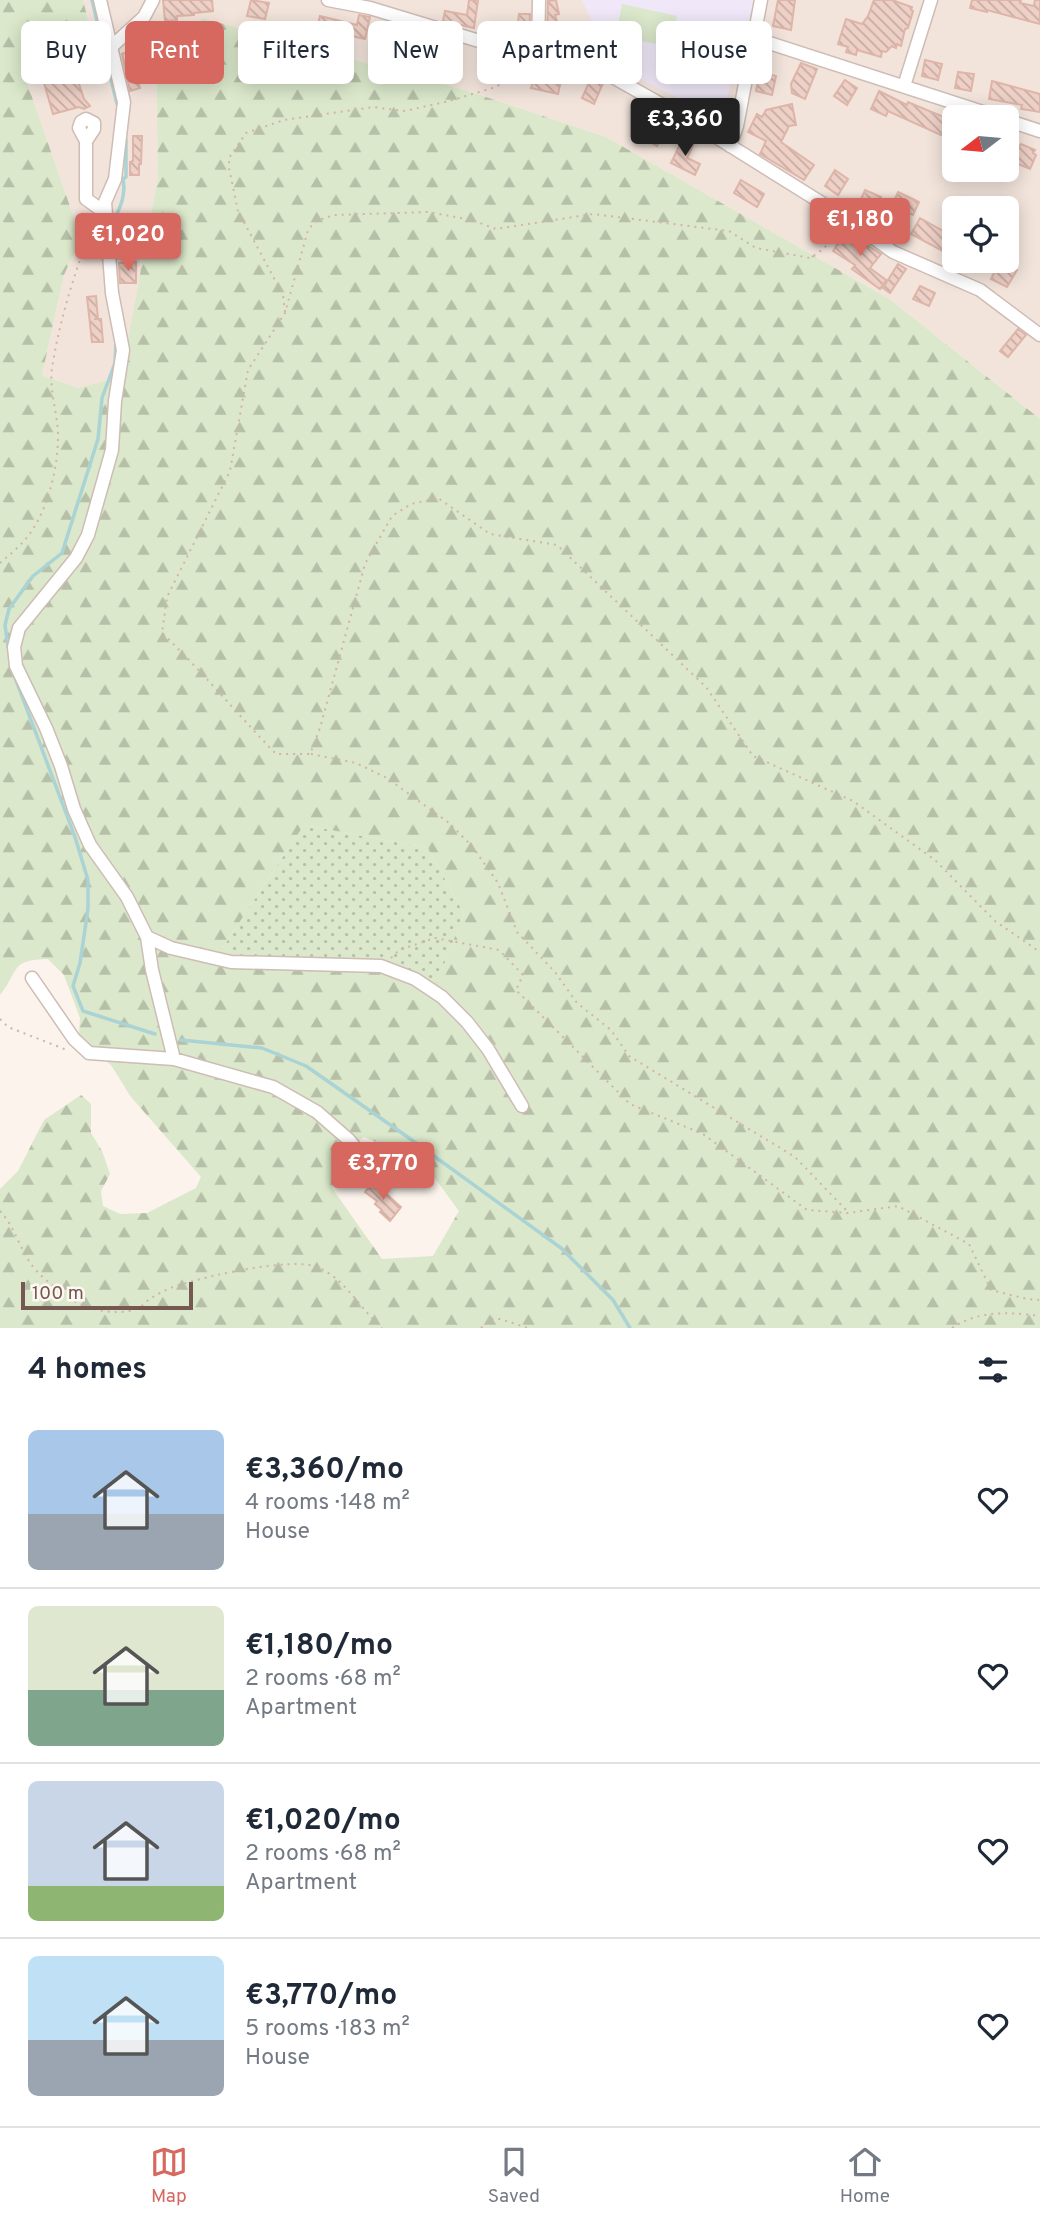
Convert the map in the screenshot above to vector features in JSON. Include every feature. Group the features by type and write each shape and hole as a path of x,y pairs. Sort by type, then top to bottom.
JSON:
{"street":[{"path":"100,0 113,45 124,102 115,179 105,202 113,293 123,350 115,401 112,450 88,535 76,558 19,628 14,647 16,666 46,728 74,809 90,845 127,897 148,937 152,970 174,1059"},
{"path":"113,45 144,17 153,0"},
{"path":"328,0 370,8 477,40"},
{"path":"537,21 539,0"},
{"path":"757,21 761,0"},
{"path":"904,86 931,0"},
{"path":"772,44 962,105"},
{"path":"625,84 689,120 849,220 893,252 980,290 1040,335"},
{"path":"730,146 745,84"},
{"path":"1019,124 1040,131"},
{"path":"86,141 86,199 100,209"},
{"path":"148,937 171,948 230,962 382,966 415,979 442,997 467,1022 488,1049 522,1106"},
{"path":"32,978 74,1039 89,1054 174,1059 273,1087 317,1112 349,1140 370,1165"}],"path":[{"path":"285,313 283,295 238,211 229,158 246,133 284,120 373,107 405,111 496,88 502,84"},
{"path":"0,563 21,544 34,527 47,495 56,462 58,435 51,390 52,370 76,269 100,209"},
{"path":"848,1213 796,1157 629,1056 611,1030 577,1003 555,972 517,932 498,883 472,846 449,823 387,778 356,763 310,754 276,754 162,633 167,597 230,471 248,370 285,313 308,230 316,221 334,215 428,212 472,220 496,229 593,214 729,231 756,248 810,258 837,236 849,220"},
{"path":"310,754 320,728 365,564 392,516 411,504 438,498 490,534 557,545 706,687 753,757 853,801 935,860 995,921 1040,951"},
{"path":"382,966 399,950 435,938 499,950 523,975 516,990 630,1104 703,1134 807,1210 848,1213 898,1206 969,1244 991,1290 1040,1300"},
{"path":"0,1018 8,1027 74,1052 89,1054"},
{"path":"0,1211 11,1223 30,1264 41,1276 69,1298 95,1309 124,1311 140,1307 172,1288 215,1276 267,1266 304,1265 315,1266 335,1277 364,1312 382,1328"},
{"path":"952,1328 967,1319 992,1314 1040,1316"},
{"path":"481,1328 490,1319 500,1319 528,1328"}],"shaded area":[{"path":"83,0 1040,0 1040,419 891,300 606,137 443,84 463,84 463,21 368,21 368,63 354,60 354,21 238,21 238,28 224,24 224,21 202,18 199,21 125,21 125,84 156,84 158,177 121,378 78,388 42,375 64,275 81,238 28,84 111,84 111,21 88,21"},
{"path":"582,0 754,0 750,21 656,21 656,84 731,84 721,120 642,80 642,21 592,21"}],"green space":[{"path":"0,0 83,0 88,21 21,21 21,84 28,84 81,238 64,275 42,375 78,388 121,377 158,177 156,84 224,84 224,24 238,28 238,84 354,84 354,60 368,63 368,84 443,84 606,137 891,300 1040,419 1040,1328 0,1328 0,1189 18,1171 44,1120 81,1095 91,1104 91,1133 102,1151 110,1174 101,1191 103,1206 120,1214 147,1213 196,1188 201,1177 131,1097 111,1065 86,1047 79,1034 80,1018 64,975 48,959 27,961 17,968 0,995","holes":["304,825 428,848 464,914 436,984 379,962 244,960 221,950","364,1137 423,1162 459,1211 433,1256 382,1259 332,1188 343,1152"]},
{"path":"622,4 677,16 676,21 656,21 656,44 642,41 642,21 619,21"},
{"path":"304,825 428,848 464,914 436,985 379,962 243,960 221,950"}],"building":[{"path":"163,0 212,0 213,11 177,16 177,20 165,21"},
{"path":"251,0 269,3 265,19 247,16"},
{"path":"469,0 478,0 474,28 463,26 463,21 443,21 445,11 467,15"},
{"path":"556,0 559,14 555,15 557,21 547,21 548,1"},
{"path":"778,0 795,0 791,30 773,26"},
{"path":"874,0 892,0 912,7 901,46 897,44 896,48 892,46 886,52 882,51 881,57 857,50 856,55 846,52 848,47 838,44 846,19 862,24"},
{"path":"972,0 1021,0 1020,3 1034,6 1035,0 1040,0 1040,24 970,8"},
{"path":"519,14 530,14 530,21 518,21"},
{"path":"359,15 370,17 365,39 354,36 354,24 357,25"},
{"path":"320,16 341,21 319,21"},
{"path":"925,60 942,64 938,80 922,76"},
{"path":"801,63 817,69 805,99 792,93 791,84"},
{"path":"958,72 974,74 971,91 955,88"},
{"path":"772,75 776,76 772,95 756,91 757,84 772,84"},
{"path":"845,80 857,88 847,105 834,96"},
{"path":"992,81 1040,94 1040,112 1021,109 1022,105 989,99"},
{"path":"44,84 79,84 84,99 90,106 53,114"},
{"path":"128,84 139,84 140,88 130,91"},
{"path":"532,84 560,85 558,94 531,88"},
{"path":"588,84 603,84 594,104 582,98"},
{"path":"879,91 907,105 908,102 942,116 942,136 888,111 886,116 871,109"},
{"path":"792,104 796,125 789,126 781,142 814,165 804,180 760,154 766,141 748,132 757,114 762,117 766,110"},
{"path":"657,116 668,122 657,146 645,139"},
{"path":"133,136 142,136 139,175 130,175"},
{"path":"683,138 694,143 687,158 700,164 695,175 671,163"},
{"path":"1021,144 1035,150 1033,153 1036,155 1030,169 1019,164"},
{"path":"835,170 848,179 838,195 825,186"},
{"path":"741,180 764,194 757,207 734,193"},
{"path":"865,190 881,197 874,213 858,206"},
{"path":"898,192 919,202 913,215 892,206"},
{"path":"920,218 942,230 942,251 911,234"},
{"path":"846,232 881,254 870,268 886,280 880,289 852,269 855,265 833,251"},
{"path":"136,262 136,283 120,283 119,263"},
{"path":"898,264 906,269 890,293 883,288"},
{"path":"994,273 1015,273 1007,287 991,279"},
{"path":"920,286 935,293 929,306 913,299"},
{"path":"96,296 98,319 101,319 103,342 92,342 87,297"},
{"path":"1018,329 1026,335 1008,357 1000,351"},
{"path":"373,1182 401,1207 390,1221 380,1212 382,1210 375,1204 377,1201 365,1192"}],"waterway":[{"path":"92,0 117,104"},
{"path":"114,220 122,200 123,179 126,177 126,139"},
{"path":"8,647 5,625 9,609 33,576 62,553 98,439 102,398 115,363 116,342"},
{"path":"14,675 75,837 88,880 88,909 80,963 73,986 83,1011 155,1034"},
{"path":"181,1040 262,1048 306,1066 561,1248 613,1300 630,1328"}]}
